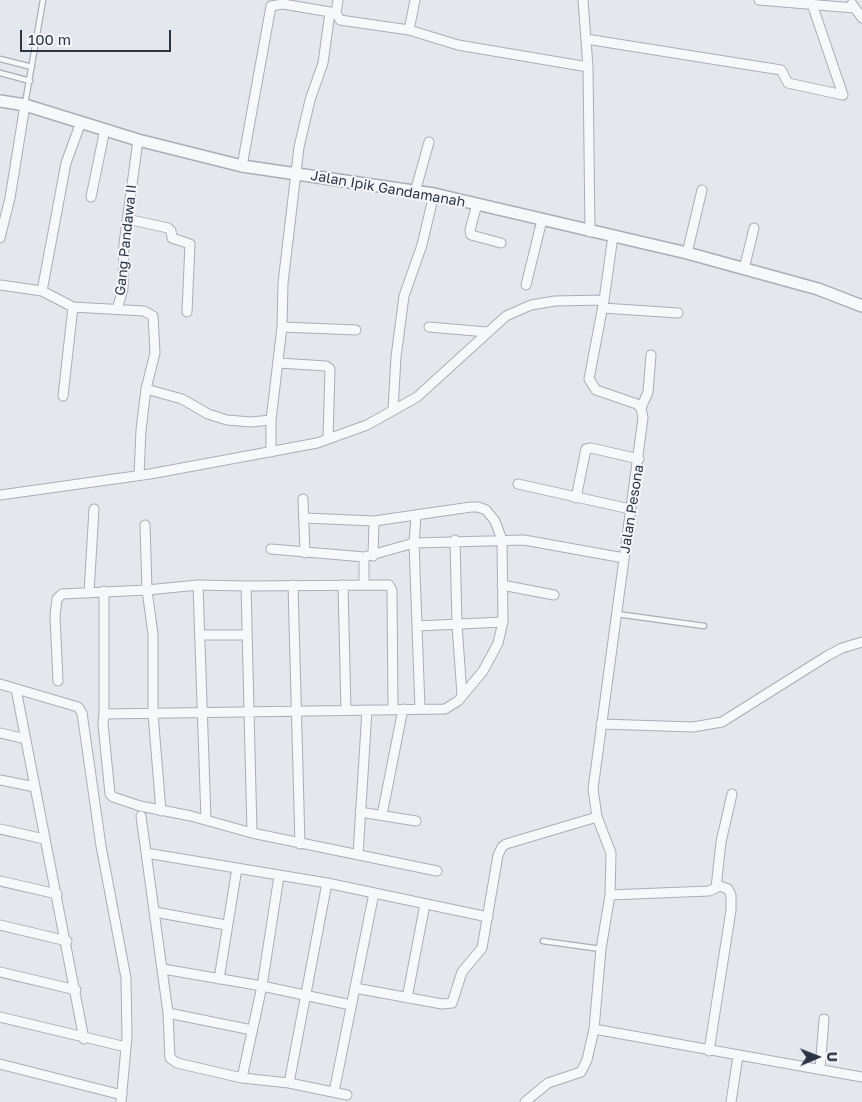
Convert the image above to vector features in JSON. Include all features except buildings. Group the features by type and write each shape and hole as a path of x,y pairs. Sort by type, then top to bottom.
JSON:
{"street":[{"path":"271,452 271,420 279,364 283,283 301,138 326,48 333,12 338,0"},
{"path":"408,30 415,0"},
{"path":"583,0 588,67 590,232"},
{"path":"759,0 812,4 852,4 862,18"},
{"path":"242,166 270,6 284,4 333,12 340,20 408,30 458,44 588,67"},
{"path":"586,39 646,47 694,58 781,70 788,83 843,95 812,4"},
{"name":"Jalan Ipik Gandamanah","path":"0,101 25,105 138,140 242,166 434,194 590,232 687,253 818,289 862,306"},
{"path":"0,238 10,198 25,105"},
{"path":"42,291 66,163 81,122"},
{"path":"91,197 105,129"},
{"name":"Gang Pandawa II","path":"117,309 123,289 127,219 138,140"},
{"path":"415,192 429,142"},
{"path":"687,253 702,190"},
{"path":"394,410 396,357 404,296 422,245 434,194"},
{"path":"477,204 470,235 501,243"},
{"path":"127,219 168,228 172,238 190,244 187,312"},
{"path":"526,285 542,220"},
{"path":"744,269 754,228"},
{"path":"613,236 589,379 590,384 596,390 633,402 641,408"},
{"path":"0,285 42,291 73,307 144,310 153,316 155,353 146,389 141,430 139,475"},
{"path":"0,495 139,475 302,447 367,425 424,393 486,332 506,316 531,305 554,301 603,304 678,313"},
{"path":"63,396 73,307"},
{"path":"282,327 356,330"},
{"path":"430,327 486,332"},
{"name":"Jalan Pesona","path":"525,1102 548,1083 581,1072 587,1060 594,1029 601,950 610,895 611,853 597,817 593,789 600,724 617,614 630,509 639,459 643,418 641,408 648,392 651,356"},
{"path":"279,364 326,366 330,369 328,438"},
{"path":"146,389 182,399 208,414 227,420 241,422 271,420"},
{"path":"576,498 586,450 591,448 639,459"},
{"path":"518,484 630,509"},
{"path":"303,499 305,553"},
{"path":"104,714 445,709 452,706 483,671 498,643 503,622 502,540 491,515 478,507 374,521 304,518"},
{"path":"89,592 94,509"},
{"path":"416,516 414,542 420,709"},
{"path":"364,584 374,521"},
{"path":"145,525 147,590 153,634 153,714 161,811"},
{"path":"455,540 457,625 462,695"},
{"path":"271,549 305,553 369,556 414,542 524,540 624,558"},
{"path":"58,681 55,616 57,599 62,594 147,590 198,585 389,585 392,590 398,709 382,815"},
{"path":"198,585 206,820"},
{"path":"293,585 298,710 300,844"},
{"path":"343,585 346,710"},
{"path":"502,585 554,594"},
{"path":"246,586 252,833"},
{"path":"104,591 104,714 102,724 110,794 118,799 161,811 206,820 252,833 437,871"},
{"path":"417,626 503,622"},
{"path":"200,635 247,635"},
{"path":"600,724 693,728 722,722 827,656 842,648 862,642"},
{"path":"0,684 78,707 82,713 101,846 126,978 126,1047 122,1098 0,1064"},
{"path":"16,689 84,1039"},
{"path":"358,855 367,710"},
{"path":"0,733 26,739"},
{"path":"0,780 35,787"},
{"path":"610,895 714,890 717,886 721,842 732,794"},
{"path":"360,812 416,821"},
{"path":"141,816 163,969 168,1013 169,1054 172,1061 242,1078 288,1083 347,1095"},
{"path":"355,988 446,1005 452,1003 462,972 482,948 498,855 502,847 506,844 597,817"},
{"path":"0,829 44,839"},
{"path":"146,853 327,883 488,917"},
{"path":"218,979 237,868"},
{"path":"242,1078 262,986 278,876"},
{"path":"0,881 57,894"},
{"path":"288,1083 327,883"},
{"path":"709,1051 731,910 731,895 728,889 717,886"},
{"path":"334,1092 374,893"},
{"path":"407,998 425,904"},
{"path":"154,912 226,925"},
{"path":"0,925 66,941"},
{"path":"163,969 352,1004"},
{"path":"0,972 76,990"},
{"path":"168,1013 252,1030"},
{"path":"0,1018 84,1039 126,1047"},
{"path":"820,1069 824,1019"},
{"path":"594,1029 862,1077"},
{"path":"731,1102 738,1056"}],"lane":[{"path":"25,105 43,0"},
{"path":"0,60 32,67"},
{"path":"0,74 30,81"},
{"path":"617,614 704,626"},
{"path":"543,940 601,950"}]}
